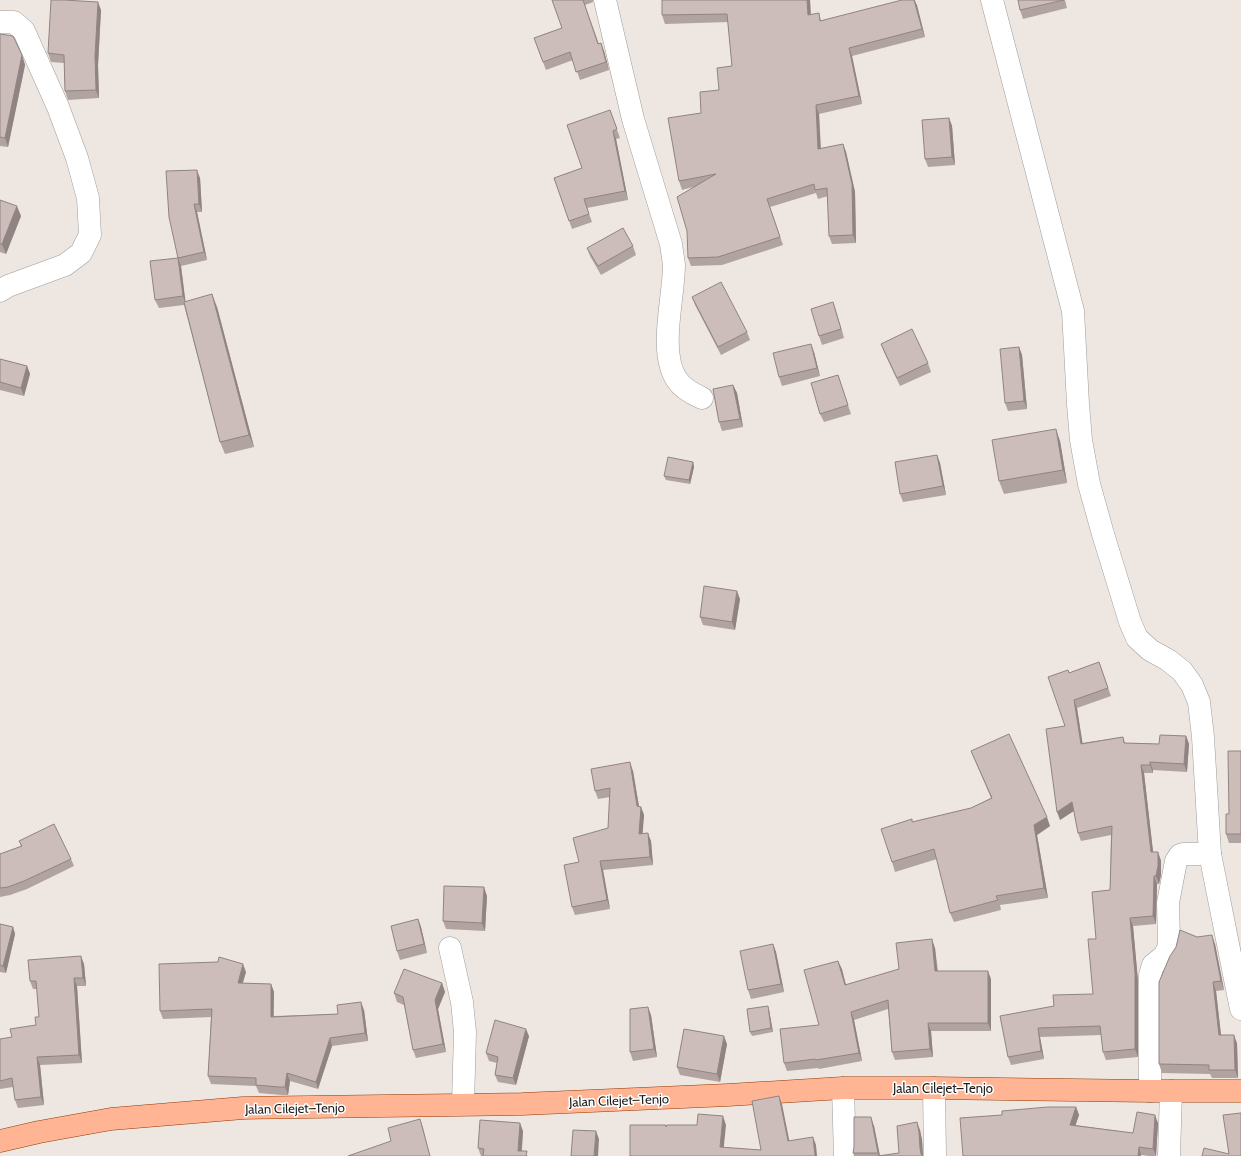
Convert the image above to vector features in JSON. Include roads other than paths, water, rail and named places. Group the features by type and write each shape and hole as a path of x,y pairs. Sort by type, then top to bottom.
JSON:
{"main road":[{"name":"Jalan Cilejet–Tenjo","path":"0,1142 39,1132 111,1119 243,1108 522,1104 712,1096 843,1088 1241,1091"}],"street":[{"path":"605,0 633,119 671,244 674,265 667,336 669,359 677,381 689,392 702,398"},
{"path":"992,0 1073,311 1081,440 1089,484 1103,534 1130,622 1137,638 1150,650 1168,660 1182,671 1192,685 1199,702 1204,737 1210,854 1241,1009"},
{"path":"0,22 14,22 24,31 58,107 77,158 88,198 90,235 81,253 65,265 8,286 0,291"},
{"path":"1150,1091 1150,975 1153,965 1164,956 1168,949 1168,903 1176,861 1180,855 1184,854 1210,854"},
{"path":"450,948 462,1002 465,1032 463,1104"},
{"path":"843,1088 845,1156"},
{"path":"934,1088 935,1156"},
{"path":"1169,1156 1172,1091"}]}
